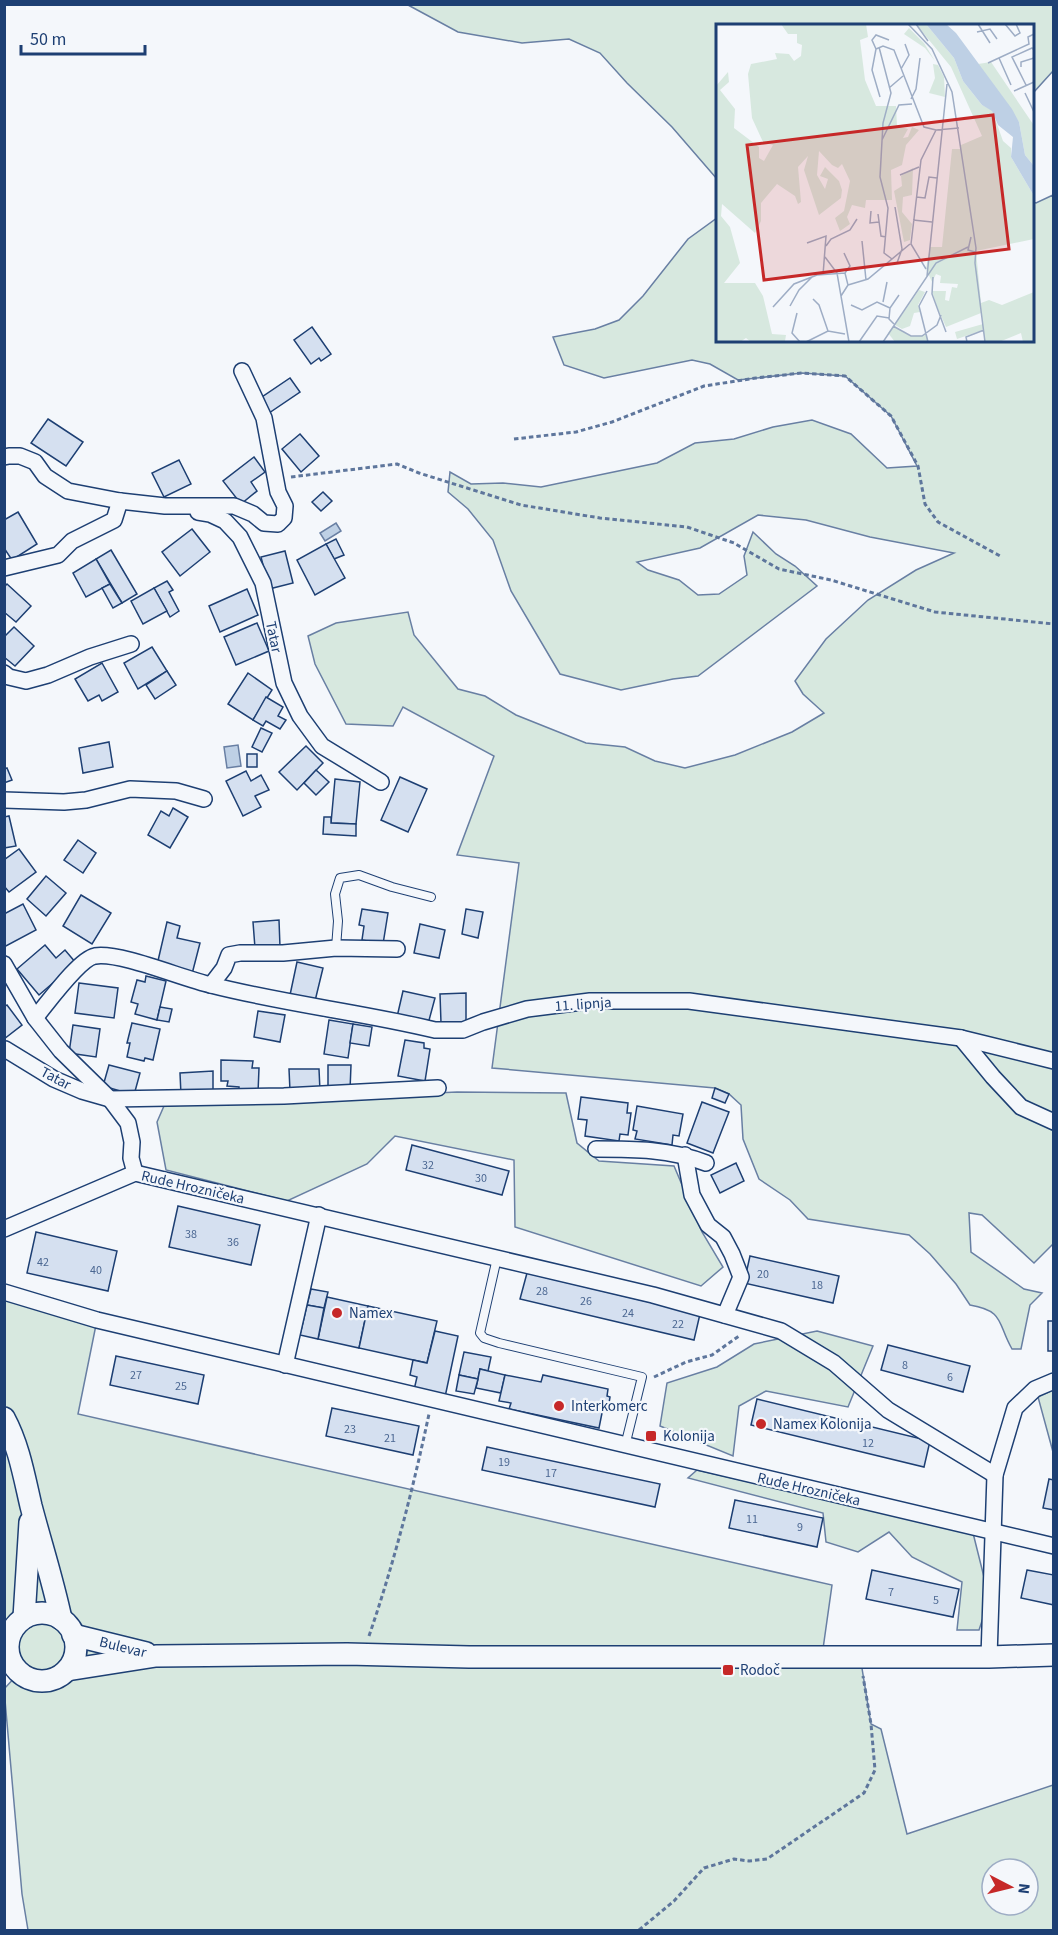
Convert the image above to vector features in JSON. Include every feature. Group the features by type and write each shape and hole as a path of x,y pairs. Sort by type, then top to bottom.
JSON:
{"main road":[{"path":"4,1418 13,1433 54,1586 76,1647 67,1670 56,1678 44,1681 30,1679 19,1673 8,1662 7,1637 16,1624 24,1618 36,1614 49,1614 67,1627"},
{"path":"24,1618 31,1507"},
{"name":"Bulevar","path":"67,1627 156,1656"},
{"path":"156,1656 363,1654 469,1657 989,1657 1053,1655"},
{"name":"Bulevar","path":"67,1670 156,1656"}],"street":[{"name":"Tatar","path":"165,506 234,506 253,514 264,523 278,524 284,518 285,506 278,492 264,418 242,371"},
{"name":"Tatar","path":"4,457 20,456 35,462 45,476 68,491 210,514 225,521 240,537 262,583 284,682 300,716 322,746 381,782"},
{"path":"4,568 58,555 83,534 114,520 120,501"},
{"path":"4,673 9,677 26,681 130,644"},
{"path":"4,800 64,802 86,800 130,789 176,791 204,799"},
{"path":"211,986 224,968 229,955 336,948 397,950"},
{"name":"11. lipnja","path":"35,1018 76,969 93,956 125,960 211,986 435,1030 463,1030 527,1009 590,1001 689,1001 962,1038 1053,1061"},
{"name":"Tatar","path":"4,964 35,1018 61,1051 110,1099 128,1123 132,1142 131,1158 135,1173"},
{"path":"962,1038 1021,1107 1053,1122"},
{"name":"Tatar","path":"5,1049 54,1079 82,1091 110,1099"},
{"path":"110,1099 284,1096 397,1092 438,1088"},
{"path":"596,1149 641,1148 685,1155 706,1163"},
{"path":"685,1155 692,1195 708,1225 723,1237 741,1277 725,1315"},
{"name":"Rude Hrozničeka","path":"4,1229 135,1173 654,1295 781,1331 834,1363 888,1410 995,1475"},
{"path":"285,1365 319,1215"},
{"name":"Rude Hrozničeka","path":"4,1292 97,1320 1053,1546"},
{"path":"989,1657 995,1475 1015,1408 1035,1389 1053,1380"}],"lane":[{"path":"336,948 339,921 335,894 340,878 359,875 431,897"},
{"path":"498,1258 480,1333 484,1338 499,1343 642,1377 625,1446"}],"path":[{"path":"514,439 576,432 612,422 704,386 802,373 845,376 891,416 918,466 925,504 938,522 1002,557"},
{"path":"276,479 397,464 418,473 521,505 600,518 687,527 734,543 779,568 831,580 935,612 1053,624"},
{"path":"642,1377 653,1377 686,1362 712,1355 754,1323"},
{"path":"363,1654 384,1594 413,1490 432,1400"},
{"path":"639,1930 674,1902 704,1868 734,1859 749,1861 766,1859 864,1793 875,1770 871,1724 860,1656"}],"shaded area":[{"path":"408,5 1053,5 1053,71 1034,92 1034,24 716,24 716,178 672,127 600,53 569,39 522,43 458,32"},
{"path":"1053,195 1053,1244 1034,1263 982,1215 969,1213 971,1252 1024,1289 1042,1293 1030,1305 1021,1349 1012,1349 995,1315 970,1305 956,1284 930,1254 909,1235 808,1219 790,1200 759,1179 743,1139 741,1105 729,1094 715,1088 492,1068 519,863 457,855 494,756 403,707 393,726 346,724 315,664 308,636 336,623 408,612 414,635 458,689 485,696 516,715 586,743 625,747 655,761 685,768 735,755 792,732 824,713 803,694 795,681 826,639 868,600 916,570 954,553 870,537 806,520 758,515 700,548 637,562 648,570 679,580 698,595 719,594 747,575 744,556 753,532 776,554 795,566 817,586 698,676 621,690 560,674 511,591 493,540 468,509 448,492 450,472 471,484 503,483 541,487 657,463 695,443 734,439 773,427 812,420 851,434 887,468 917,466 891,416 845,376 802,373 738,380 710,364 692,360 604,378 564,365 553,337 595,329 619,320 643,296 688,239 716,219 716,342 1034,342 1034,202"},
{"path":"457,1092 566,1093 577,1143 599,1161 674,1166 702,1232 723,1267 701,1286 515,1227 514,1160 395,1136 367,1164 287,1201 166,1170 157,1122 164,1106"},
{"path":"5,1292 97,1320 78,1414 832,1585 822,1656 860,1656 871,1724 881,1729 907,1834 1053,1785 1053,1930 28,1930 22,1894 4,1689 19,1673 11,1663 4,1662"},
{"path":"817,1331 873,1346 848,1407 766,1391 739,1406 733,1456 660,1426 667,1383 717,1367 754,1344"},
{"path":"1053,1390 1053,1452 1038,1397"},
{"path":"697,1470 973,1533 985,1581 985,1612 979,1630 957,1630 962,1582 912,1557 889,1532 858,1552 826,1542 823,1513 688,1478"}],"water":[{"path":"336,523 341,531 325,541 320,533"},
{"path":"238,745 241,766 227,768 224,747"}],"building":[{"path":"312,327 331,354 311,364 294,340"},
{"path":"290,378 300,392 269,413 259,399"},
{"path":"48,419 83,442 66,466 31,443"},
{"path":"300,434 319,456 301,472 282,449"},
{"path":"254,457 265,472 251,482 257,491 241,504 223,481"},
{"path":"179,460 191,484 164,497 152,473"},
{"path":"323,492 332,501 321,511 312,502"},
{"path":"18,512 37,544 12,560 4,548 4,520"},
{"path":"192,529 210,552 180,576 162,552"},
{"path":"336,539 344,555 334,559 326,544"},
{"path":"326,544 345,578 315,595 297,560"},
{"path":"111,550 137,594 122,603 96,559"},
{"path":"285,551 293,583 269,589 261,557"},
{"path":"96,559 110,584 86,597 73,573"},
{"path":"167,581 173,590 169,592 179,611 170,617 154,588"},
{"path":"7,584 31,606 16,622 4,612 4,587"},
{"path":"110,584 122,603 113,608 102,588"},
{"path":"154,588 167,611 143,624 131,601"},
{"path":"247,589 258,615 220,632 209,606"},
{"path":"257,623 269,651 236,665 224,637"},
{"path":"14,627 34,646 15,666 4,657 4,637"},
{"path":"152,647 167,671 138,689 124,663"},
{"path":"102,663 118,692 102,701 99,695 88,701 75,679"},
{"path":"167,671 176,685 155,699 146,685"},
{"path":"248,673 272,690 253,720 228,704"},
{"path":"266,697 283,707 278,716 286,720 280,729 266,721 263,726 253,720"},
{"path":"261,728 272,733 262,752 252,747"},
{"path":"109,742 113,767 83,773 79,748"},
{"path":"306,746 323,763 297,790 279,772"},
{"path":"247,754 257,754 257,767 247,767"},
{"path":"7,768 12,780 4,783 4,769"},
{"path":"316,770 329,782 316,795 304,783"},
{"path":"246,771 251,781 261,775 269,790 255,796 261,807 243,816 226,781"},
{"path":"400,777 427,789 408,832 381,820"},
{"path":"335,779 360,782 356,824 331,823"},
{"path":"173,808 188,817 170,848 148,835 161,811 169,816"},
{"path":"9,816 16,846 4,848 4,817"},
{"path":"324,817 331,817 331,823 356,824 356,836 323,834"},
{"path":"78,840 96,853 83,873 64,860"},
{"path":"19,849 36,872 9,892 4,886 4,860"},
{"path":"46,876 66,893 46,916 27,899"},
{"path":"81,895 111,913 92,944 63,926"},
{"path":"23,904 36,930 4,947 4,914"},
{"path":"362,909 388,913 383,944 362,940 364,926 359,925"},
{"path":"466,909 483,912 478,938 462,934"},
{"path":"279,920 280,947 255,948 253,922"},
{"path":"167,922 180,926 177,938 200,943 192,974 157,965"},
{"path":"420,924 445,930 439,958 414,953"},
{"path":"45,945 56,958 65,950 76,963 39,995 17,969"},
{"path":"297,962 323,968 315,1001 290,995"},
{"path":"146,976 166,981 157,1020 135,1014 138,1004 131,1002 137,980 145,982"},
{"path":"79,983 118,988 114,1018 75,1013"},
{"path":"403,991 435,998 428,1024 397,1017"},
{"path":"466,993 466,1023 441,1023 440,994"},
{"path":"7,1005 22,1025 4,1039 4,1007"},
{"path":"160,1007 172,1009 169,1022 157,1020"},
{"path":"258,1011 285,1015 280,1042 254,1037"},
{"path":"329,1020 353,1024 348,1058 324,1054"},
{"path":"132,1023 160,1029 153,1060 145,1058 144,1061 127,1057 130,1043 127,1043"},
{"path":"353,1024 372,1027 369,1046 350,1043"},
{"path":"73,1025 100,1029 96,1057 69,1053"},
{"path":"405,1040 424,1043 424,1048 430,1049 425,1081 398,1076"},
{"path":"221,1060 253,1061 252,1068 259,1068 258,1093 239,1093 239,1087 227,1086 228,1081 221,1081"},
{"path":"109,1065 140,1073 134,1095 103,1086"},
{"path":"328,1065 351,1065 350,1090 328,1090"},
{"path":"289,1069 319,1069 320,1091 290,1091"},
{"path":"213,1071 213,1094 181,1095 180,1073"},
{"path":"715,1088 729,1094 725,1103 712,1098"},
{"path":"581,1097 628,1103 627,1113 631,1113 628,1135 620,1134 619,1141 585,1136 587,1120 578,1119"},
{"path":"702,1102 729,1112 713,1153 687,1143"},
{"path":"637,1106 683,1114 679,1136 673,1135 672,1145 635,1139 637,1131 633,1130"},
{"path":"412,1145 509,1171 502,1195 406,1170"},
{"path":"736,1163 744,1181 720,1193 711,1175"},
{"path":"178,1206 260,1225 251,1265 169,1247"},
{"path":"36,1232 117,1251 108,1291 27,1273"},
{"path":"750,1256 839,1276 833,1303 744,1283"},
{"path":"527,1273 700,1314 694,1340 520,1299"},
{"path":"311,1289 328,1292 324,1308 307,1305"},
{"path":"327,1297 368,1306 359,1348 318,1339"},
{"path":"307,1305 324,1308 318,1339 300,1335"},
{"path":"368,1306 437,1321 427,1363 359,1348"},
{"path":"1048,1321 1054,1321 1054,1351 1048,1351"},
{"path":"435,1331 458,1336 445,1397 414,1390 417,1377 410,1375 413,1360 427,1363"},
{"path":"888,1345 970,1366 963,1392 881,1370"},
{"path":"464,1352 491,1357 488,1371 480,1369 478,1379 459,1375"},
{"path":"116,1356 204,1375 198,1404 110,1385"},
{"path":"480,1369 505,1375 501,1393 476,1388"},
{"path":"459,1375 478,1379 474,1394 456,1391"},
{"path":"505,1375 541,1382 543,1375 608,1389 607,1396 610,1397 608,1409 603,1408 599,1428 509,1409 511,1403 499,1401"},
{"path":"757,1399 930,1441 924,1467 751,1425"},
{"path":"332,1408 419,1426 413,1455 326,1436"},
{"path":"487,1447 660,1484 655,1507 482,1470"},
{"path":"1049,1479 1054,1480 1054,1510 1043,1508"},
{"path":"735,1500 823,1518 817,1547 729,1528"},
{"path":"872,1570 959,1589 953,1617 866,1599"},
{"path":"1027,1570 1054,1575 1054,1605 1021,1598"}],"place":[{"name":"Namex","path":"337,1313"},
{"name":"Interkomerc","path":"559,1406"},
{"name":"Namex Kolonija","path":"761,1424"},
{"name":"Kolonija","path":"651,1436"},
{"name":"Rodoč","path":"728,1670"}]}
